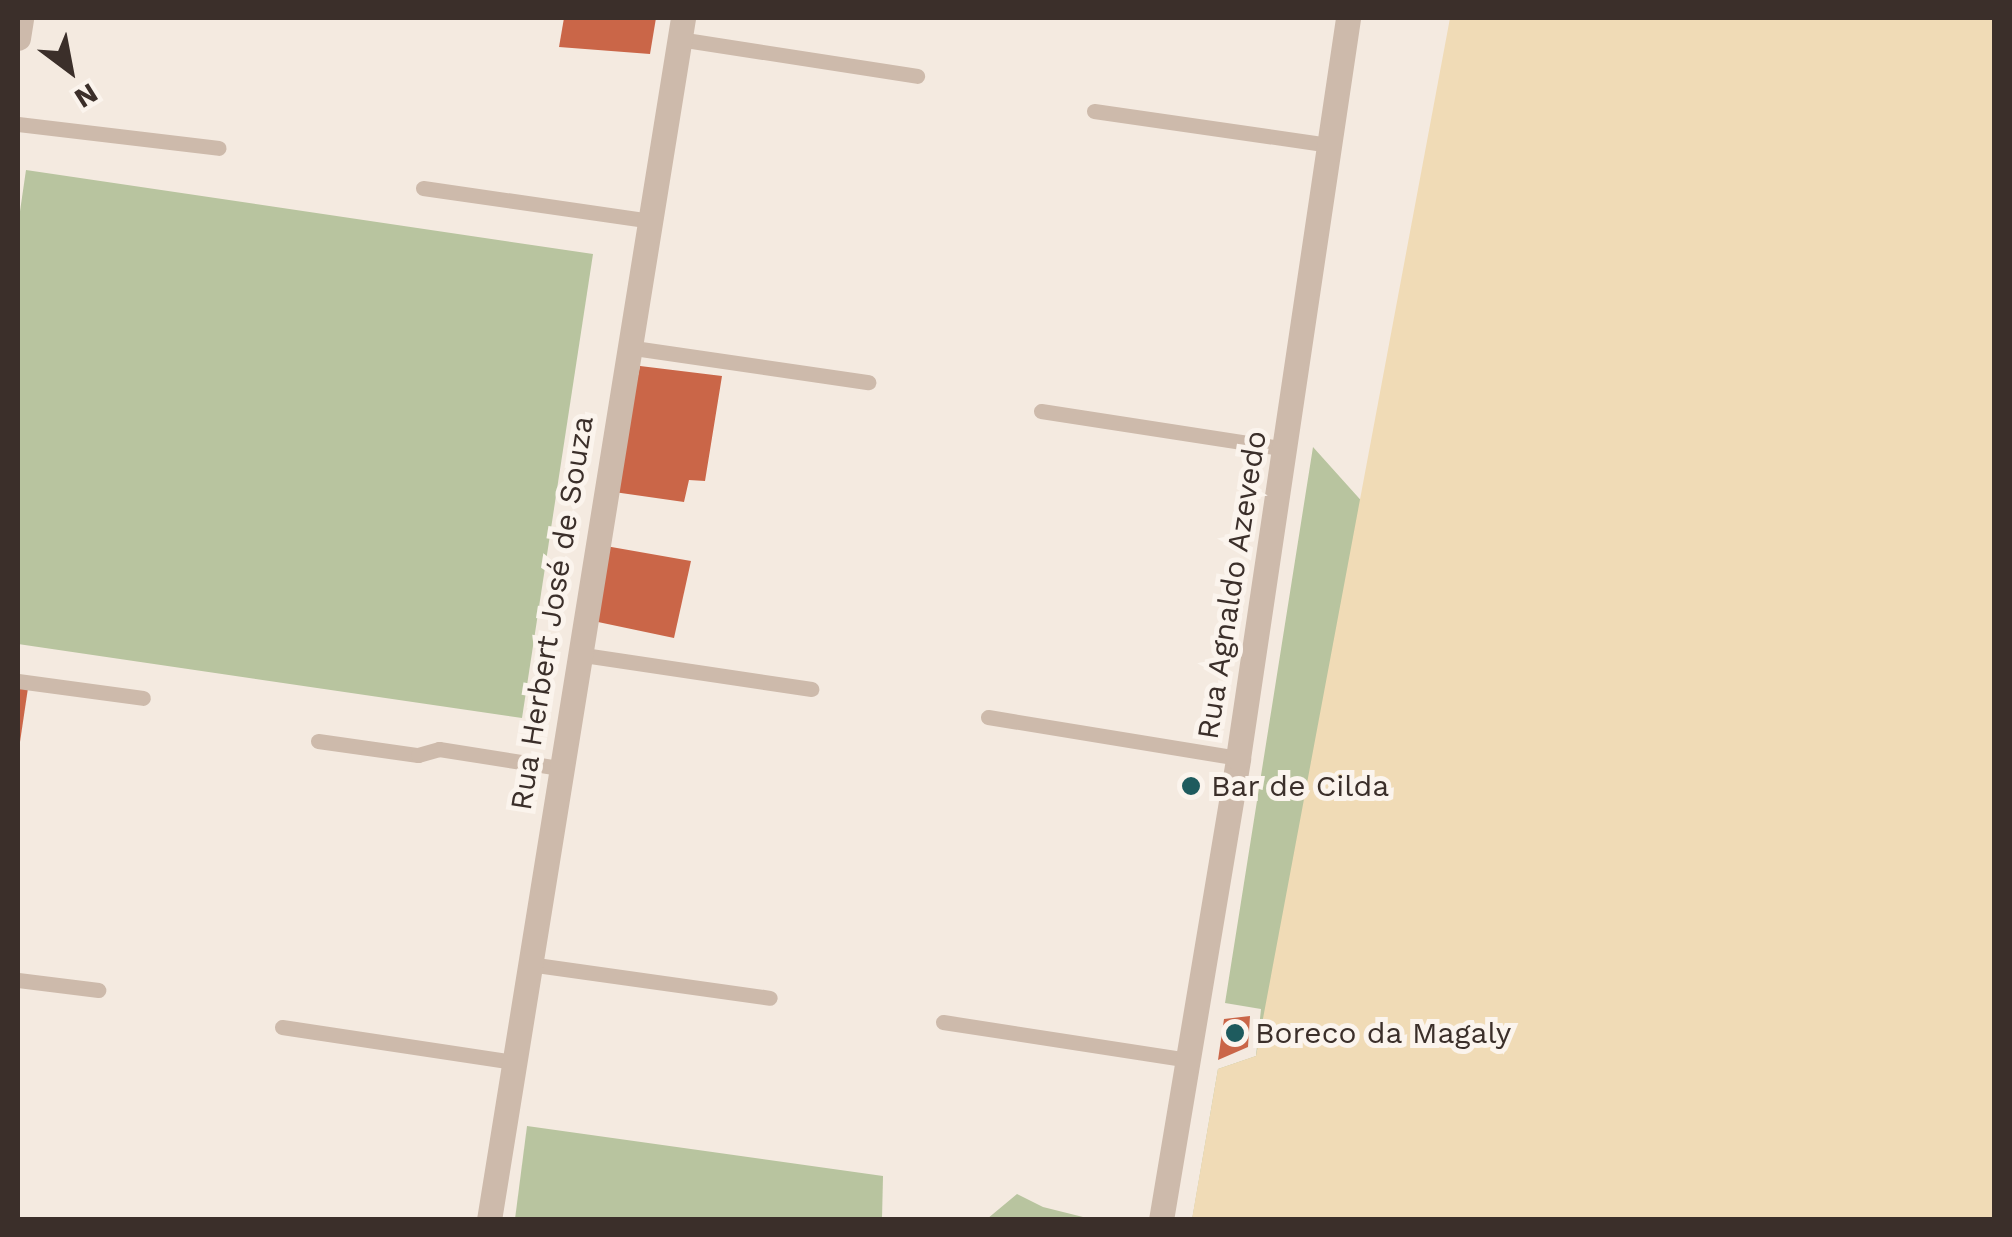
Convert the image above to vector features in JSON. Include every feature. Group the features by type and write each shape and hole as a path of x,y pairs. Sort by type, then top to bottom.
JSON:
{"street":[{"path":"18,38 21,18"},
{"name":"Rua Agnaldo Azevedo","path":"1160,1220 1238,758 1348,18"},
{"name":"Rua Herbert José de Souza","path":"490,1220 577,654 681,28"}],"lane":[{"path":"681,28 917,76"},
{"path":"1094,111 1329,145"},
{"path":"18,124 219,148"},
{"path":"423,188 651,220"},
{"path":"628,347 868,382"},
{"path":"1041,411 1286,448"},
{"path":"577,654 811,689"},
{"path":"18,681 143,698"},
{"path":"988,718 1238,758"},
{"path":"318,741 418,755 439,749 559,768"},
{"path":"530,964 770,998"},
{"path":"18,980 98,990"},
{"path":"943,1022 1188,1060"},
{"path":"282,1028 513,1062"}],"green space":[{"path":"26,170 593,254 522,718 18,644 18,225"},
{"path":"1313,447 1455,605 1192,1220 1218,1069 1256,1056 1261,1009 1225,1003"},
{"path":"527,1126 883,1176 882,1219 515,1219"},
{"path":"1017,1194 1043,1207 1091,1219 987,1219"}],"sand":[{"path":"1450,18 1994,18 1994,1219 1192,1219 1218,1069 1256,1056"}],"building":[{"path":"564,18 656,18 650,54 559,47"},
{"path":"640,366 722,376 705,481 689,480 684,502 614,492"},
{"path":"600,545 691,561 674,638 598,622"},
{"path":"18,687 28,688 20,742 18,742"},
{"name":"Boreco da Magaly","path":"1250,1016 1248,1047 1218,1060 1224,1019"}],"place":[{"name":"Bar de Cilda","path":"1191,786"},
{"name":"Boreco da Magaly","path":"1235,1033"}]}
